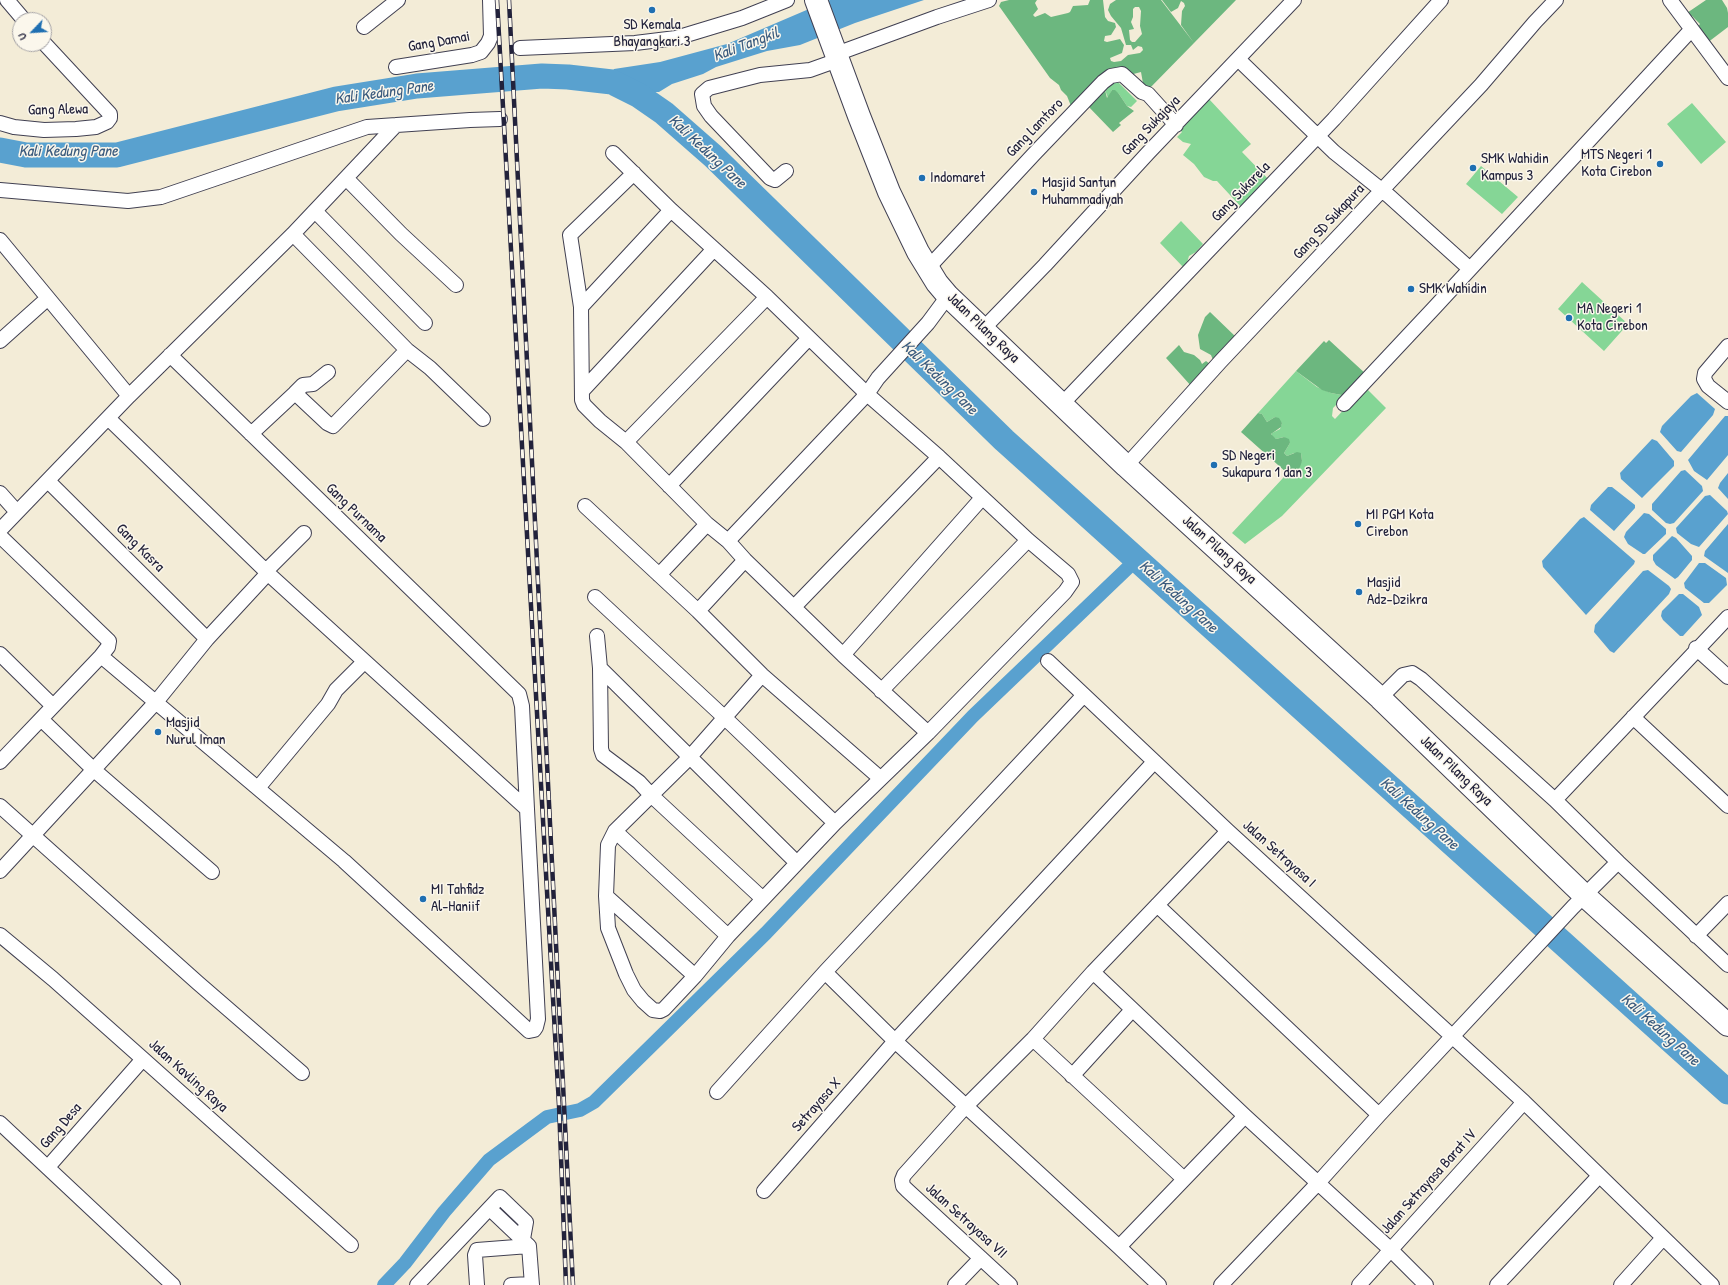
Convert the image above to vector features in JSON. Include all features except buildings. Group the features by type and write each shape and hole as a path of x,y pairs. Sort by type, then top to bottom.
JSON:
{"highway":[{"name":"Jalan Pilang Raya","path":"816,0 878,167 913,242 928,268 948,296 1126,466 1385,693 1586,895 1728,1025"}],"street":[{"path":"7,0 17,12"},
{"path":"364,27 398,0"},
{"name":"Gang Damai","path":"396,67 472,55 481,52 491,36 490,0"},
{"path":"520,48 635,43 676,38 742,18 787,0"},
{"path":"786,171 775,180 770,178 711,116 704,106 702,94 709,88 746,78 760,75 810,70 836,54 937,17 989,0"},
{"name":"Gang Sukajaya","path":"983,329 1294,0"},
{"name":"Gang Sukarela","path":"1062,404 1318,136 1441,0"},
{"name":"Gang SD Sukapura","path":"1126,466 1220,362 1481,85 1556,0"},
{"path":"1670,0 1728,78"},
{"path":"1344,404 1691,30"},
{"name":"Gang Alewa","path":"0,123 14,127 44,130 96,127 107,122 111,116 110,114 52,52"},
{"path":"1238,59 1334,152 1382,191 1470,269"},
{"name":"Gang Lamtoro","path":"928,268 1034,154 1103,82 1111,76 1122,74 1142,92 1148,94 1176,124"},
{"path":"0,190 128,201 161,197 366,128 500,119"},
{"path":"0,530 129,396 293,234 396,125"},
{"path":"613,153 671,210 767,297 867,394 939,457 1028,540 1072,578 1072,582 1065,592 928,733 880,778 797,863 728,936 695,976 664,1009 657,1011 650,1008 634,990 608,928 606,896 608,845 616,831 689,758 762,675"},
{"path":"634,173 570,235 581,307 582,400 585,407 626,442 707,524 728,542 880,691 928,733"},
{"path":"346,178 401,234 456,285"},
{"path":"581,307 671,210"},
{"path":"314,211 425,323"},
{"path":"293,234 407,350 430,368 483,419"},
{"path":"0,240 129,396"},
{"path":"583,390 714,249"},
{"path":"728,542 867,394 891,363 928,323 948,296"},
{"path":"626,442 767,297"},
{"path":"0,341 48,298"},
{"path":"669,486 809,338"},
{"path":"1728,346 1705,373 1704,379 1708,386 1728,402"},
{"path":"295,393 327,424 332,426 407,350"},
{"name":"Gang Purnama","path":"170,355 519,694 521,701 527,810"},
{"path":"251,434 295,393 298,388 303,385 313,384 328,372"},
{"path":"101,656 344,860 529,1031 534,1030 538,1019 527,810 267,572 108,418"},
{"path":"794,607 939,457"},
{"name":"Gang Kasra","path":"48,481 207,639"},
{"path":"0,493 17,512"},
{"path":"843,655 982,498"},
{"path":"585,506 698,611 762,675 880,778"},
{"path":"659,575 707,524"},
{"path":"0,871 156,702 207,639 304,533"},
{"path":"0,536 108,639 110,644 101,656 0,762"},
{"path":"880,691 1028,540"},
{"path":"698,611 745,560"},
{"path":"595,597 724,717 835,824"},
{"path":"1555,800 1696,648 1728,617"},
{"path":"597,636 600,668 602,753 640,782 651,795 763,899"},
{"path":"1696,648 1728,677"},
{"path":"0,654 53,706"},
{"name":"Jalan Setrayasa I","path":"1048,661 1228,831 1524,1102 1712,1285"},
{"path":"258,788 328,704 336,690 364,662"},
{"path":"600,668 689,758 797,863"},
{"path":"1385,693 1400,676 1406,673 1412,673 1421,679 1555,800 1615,866 1728,965"},
{"path":"717,1092 825,972 1084,696"},
{"path":"1633,717 1728,806"},
{"path":"42,719 93,769 212,872"},
{"name":"Setrayasa X","path":"764,1191 895,1041 1154,762"},
{"path":"0,806 198,983 302,1073"},
{"path":"616,831 728,936"},
{"path":"964,1106 1033,1039 1093,972 1228,831"},
{"path":"1221,1285 1318,1183 1537,945 1615,866"},
{"path":"606,896 695,976"},
{"path":"1696,936 1728,903"},
{"path":"1157,905 1379,1115"},
{"name":"Jalan Kavling Raya","path":"0,935 54,979 351,1245"},
{"path":"825,972 964,1106 1159,1285"},
{"path":"1093,972 1245,1116 1391,1250 1426,1285"},
{"path":"1072,1076 1132,1010"},
{"path":"1033,1039 1184,1179"},
{"name":"Gang Desa","path":"0,1123 48,1167 143,1058"},
{"name":"Jalan Setrayasa Barat IV","path":"1359,1285 1524,1102"},
{"name":"Jalan Setrayasa VII","path":"964,1106 904,1175 902,1180 903,1186 1010,1285"},
{"path":"1119,1247 1245,1116"},
{"path":"48,1167 173,1285"},
{"path":"1496,1285 1599,1176"},
{"path":"417,1285 500,1197 526,1222 526,1242 531,1284 511,1285"},
{"path":"490,1209 526,1242"},
{"path":"1621,1285 1662,1238"},
{"path":"477,1285 476,1250 526,1242"},
{"path":"955,1285 981,1258"}],"green space":[{"path":"1009,0 1037,0 1035,3 1038,9 1033,15 1035,17 1045,13 1051,17 1070,12 1073,6 1088,5 1090,0 1103,0 1105,17 1108,21 1115,23 1116,27 1111,35 1105,36 1104,41 1107,42 1120,39 1124,45 1122,53 1110,58 1111,61 1114,62 1121,61 1128,55 1140,53 1143,50 1142,47 1138,46 1133,50 1131,45 1126,45 1121,28 1108,10 1110,4 1116,0 1161,0 1194,43 1147,91 1144,89 1141,72 1122,77 1071,106 1067,96 1061,90 1059,85 1050,78 999,6 1001,2","holes":["1135,7 1139,7 1141,11 1140,26 1142,34 1135,42 1132,42 1130,40 1129,30 1134,29 1131,22 1133,17 1133,9"]},
{"path":"1162,0 1236,0 1194,43 1181,25 1182,11 1185,6 1184,3 1181,1 1178,8 1171,12"},
{"path":"1706,0 1722,0 1728,13 1728,27 1707,43 1695,30 1700,24 1692,16 1687,20 1684,15"},
{"path":"1109,81 1118,82 1137,101 1131,107 1127,106 1119,94 1112,90 1108,98 1105,90"},
{"path":"1105,90 1107,98 1112,90 1115,90 1127,106 1134,111 1119,123 1121,125 1113,132 1086,104"},
{"path":"1209,99 1251,144 1242,152 1270,181 1242,208 1217,181 1204,177 1194,164 1183,155 1191,144 1183,142 1177,137 1182,132 1179,129"},
{"path":"1692,103 1726,142 1701,164 1667,124"},
{"path":"1481,166 1518,197 1502,214 1466,184"},
{"path":"1181,221 1203,244 1196,252 1189,256 1185,269 1160,243"},
{"path":"1582,282 1628,324 1604,351 1558,309"},
{"path":"1210,312 1237,338 1192,387 1166,358 1179,345 1184,352 1194,355 1202,364 1206,361 1210,364 1213,360 1211,355 1200,349 1198,335 1205,317"},
{"path":"1329,340 1367,375 1347,396 1322,390 1296,371 1324,341 1326,343"},
{"path":"1296,371 1317,387 1331,393 1347,396 1338,406 1336,405 1333,408 1332,416 1335,419 1365,387 1386,408 1282,516 1245,544 1232,533 1283,478 1287,479 1302,461 1301,453 1294,453 1287,456 1284,453 1290,443 1284,437 1276,439 1271,436 1272,433 1280,429 1282,423 1275,417 1267,422 1262,414 1258,413"},
{"path":"1258,413 1262,414 1267,422 1275,417 1279,418 1282,423 1281,427 1271,434 1276,439 1284,437 1289,439 1290,443 1284,453 1287,456 1297,452 1301,453 1302,461 1300,467 1291,477 1287,479 1283,478 1287,473 1241,432"}],"water":[{"name":"Kali Tangkil","path":"830,0 924,0 855,23 800,45 767,51 716,67 703,74 672,84 659,92 622,92 605,85 614,69 660,62 727,44"},
{"path":"1697,393 1715,409 1713,415 1681,452 1677,451 1660,432 1662,426 1691,396"},
{"path":"1725,416 1728,416 1728,455 1707,480 1694,471 1688,460"},
{"path":"1652,439 1657,441 1674,461 1674,466 1642,498 1621,479 1620,473"},
{"path":"1685,470 1702,486 1703,491 1674,523 1666,523 1652,510 1652,504 1681,471"},
{"path":"1728,473 1728,499 1718,488"},
{"path":"1608,487 1612,487 1635,505 1635,508 1614,531 1590,510 1591,505"},
{"path":"1710,495 1727,511 1728,514 1699,547 1691,544 1677,533 1676,528 1705,496"},
{"path":"1644,513 1649,514 1666,529 1666,534 1645,554 1643,554 1628,544 1624,537 1626,532"},
{"path":"1584,517 1635,561 1634,564 1586,615 1543,567 1542,561 1580,519"},
{"path":"1728,524 1728,573 1704,556 1705,551"},
{"path":"1672,536 1676,538 1692,556 1692,560 1675,579 1656,565 1653,560 1653,555"},
{"path":"1699,563 1705,563 1726,578 1727,585 1709,603 1704,603 1685,588 1684,583"},
{"path":"1648,570 1669,586 1671,589 1669,594 1614,653 1610,651 1594,632 1595,625 1643,571"},
{"path":"1679,594 1683,594 1699,607 1702,615 1683,636 1680,636 1663,620 1661,616 1662,611"}],"waterway":[{"name":"Kali Kedung Pane","path":"0,150 26,155 117,155 336,99 417,86 542,76 568,77 612,82 638,95 664,113 713,156 1004,440 1728,1092"},
{"path":"384,1285 405,1263 444,1212 489,1160 547,1117 580,1110 594,1102 766,933 973,716 1136,560"}],"railway":[{"path":"497,0 559,1105 566,1285"},
{"path":"509,0 573,1285"}],"place":[{"name":"SD Kemala Bhayangkari 3","path":"652,10"},
{"name":"MTS Negeri 1 Kota Cirebon","path":"1660,164"},
{"name":"SMK Wahidin Kampus 3","path":"1473,168"},
{"name":"Indomaret","path":"922,178"},
{"name":"Masjid Santun Muhammadiyah","path":"1034,192"},
{"name":"SMK Wahidin","path":"1411,289"},
{"name":"MA Negeri 1 Kota Cirebon","path":"1569,318"},
{"name":"SD Negeri Sukapura 1 dan 3","path":"1214,465"},
{"name":"MI PGM Kota Cirebon","path":"1358,524"},
{"name":"Masjid Adz-Dzikra","path":"1359,592"},
{"name":"Masjid Nurul Iman","path":"158,732"},
{"name":"MI Tahfidz Al-Haniif","path":"423,899"}]}
